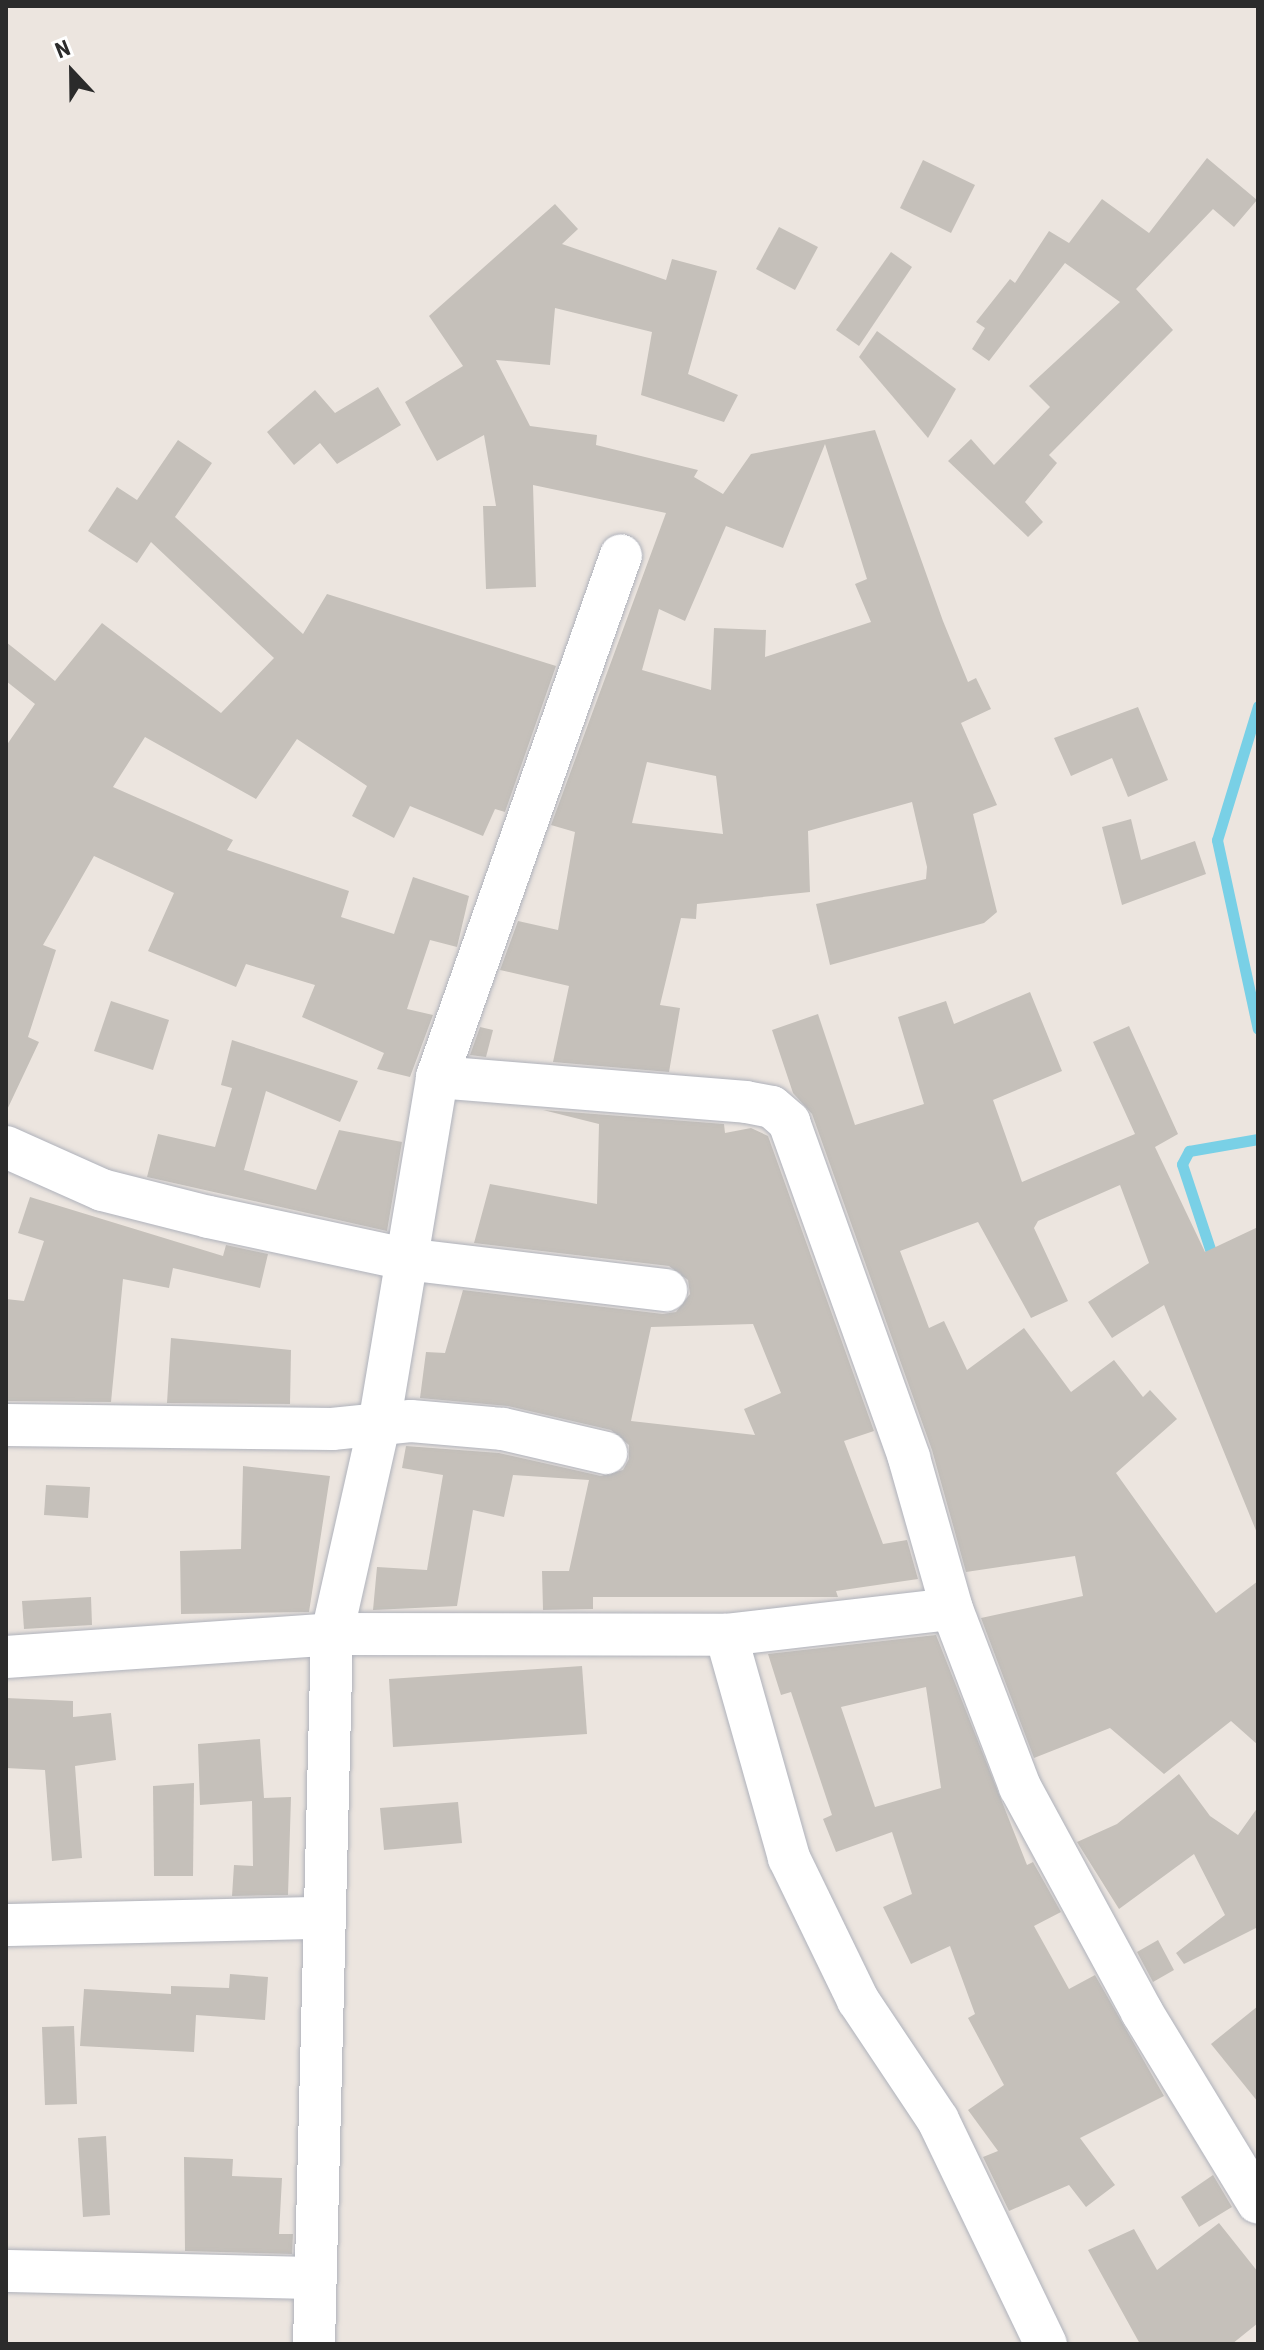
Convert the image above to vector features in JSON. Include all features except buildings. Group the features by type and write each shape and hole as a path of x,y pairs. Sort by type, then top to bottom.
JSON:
{"street":[{"path":"314,2344 312,2278 332,1634 379,1425 437,1077 621,555"},
{"path":"437,1077 746,1102 772,1107 789,1122 909,1458 952,1609 1020,1787 1135,2000 1258,2203"},
{"path":"6,1147 102,1190 405,1259 666,1290"},
{"path":"6,1425 465,1423 606,1453"},
{"path":"6,1657 332,1634 726,1635 952,1609"},
{"path":"726,1635 789,1858 858,2000 938,2120 1046,2344"},
{"path":"6,1925 324,1918"},
{"path":"6,2271 312,2278"}],"waterway":[{"path":"1258,706 1217,840 1258,1029"},
{"path":"1214,1261 1182,1164 1189,1151 1258,1139"}]}
